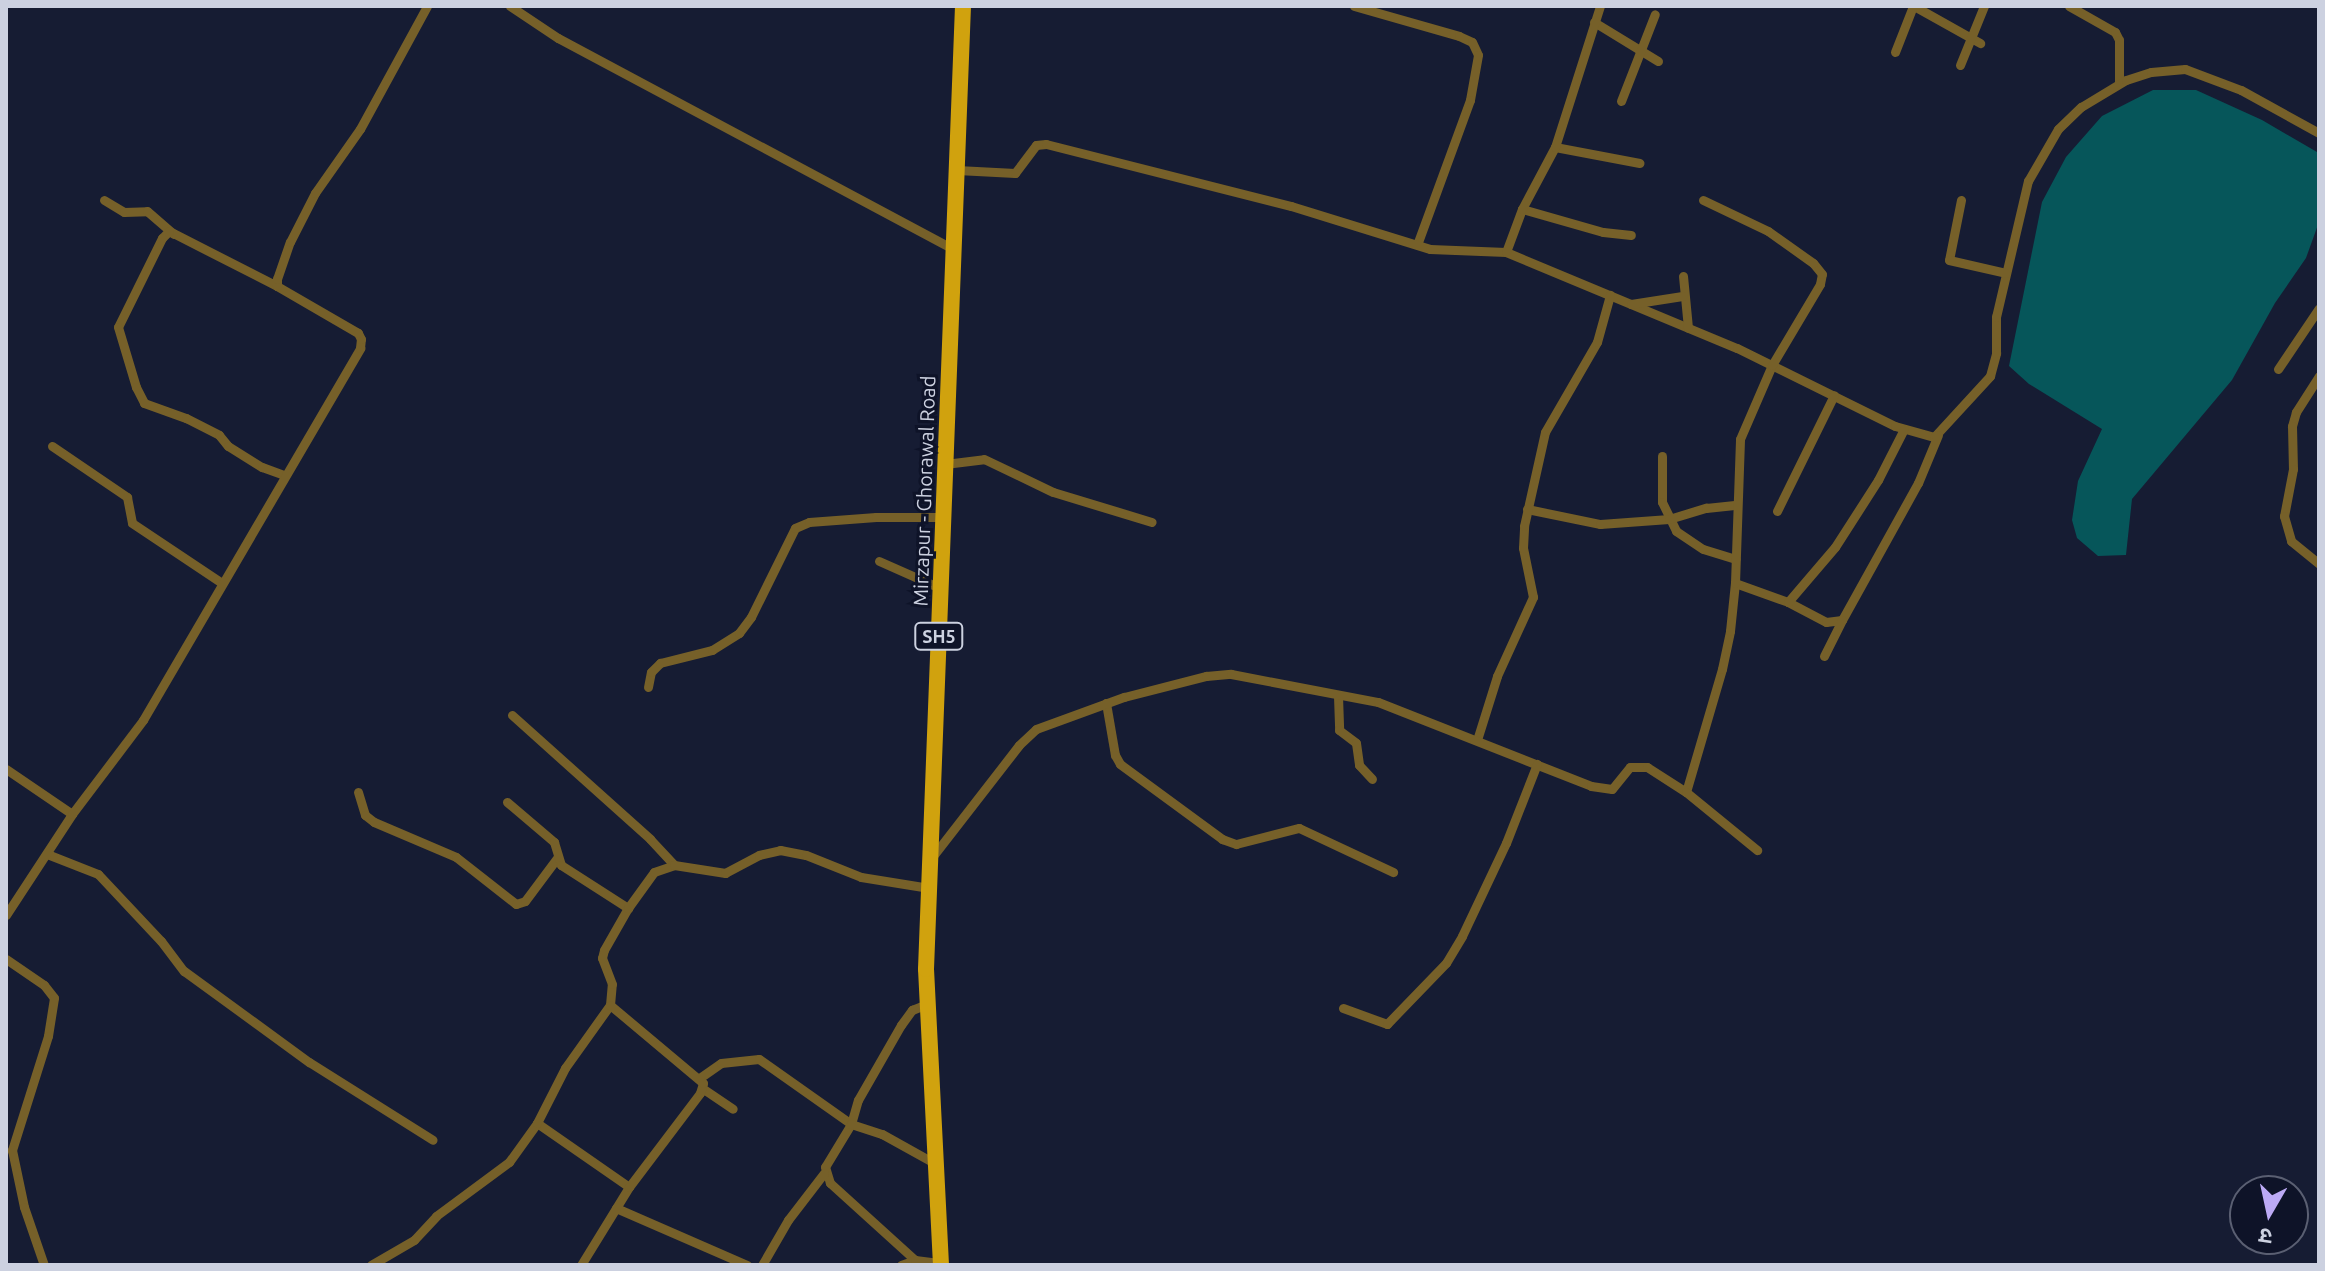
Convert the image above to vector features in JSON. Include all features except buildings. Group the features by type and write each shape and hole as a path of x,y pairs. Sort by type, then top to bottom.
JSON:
{"main road":[{"name":"Mirzapur - Ghorawal Road","path":"941,1264 927,1004 929,888 963,6"}],"street":[{"path":"277,286 290,242 315,193 360,129 427,6"},
{"path":"510,6 558,38 953,249"},
{"path":"1354,6 1459,36 1477,48 1477,71 1470,100 1417,245"},
{"path":"1506,252 1522,209 1555,147 1600,6"},
{"path":"1895,52 1913,6 1975,40"},
{"path":"1960,65 1975,40 1984,6"},
{"path":"2069,6 2115,32 2119,40 2119,83"},
{"path":"1621,101 1638,50 1655,14"},
{"path":"1594,22 1658,61"},
{"path":"1824,656 1918,483 1938,435 1972,392 1990,376 1996,353 1996,317 2017,217 2037,164 2058,129 2081,107 2119,83 2151,72 2185,69 2241,90 2319,133"},
{"path":"957,170 1015,173 1036,145 1046,144 1291,206 1417,245 1506,252 1772,365 1904,429 1928,437 1938,435"},
{"path":"1555,147 1640,163"},
{"path":"104,200 121,211 147,211 160,219 175,236"},
{"path":"1686,792 1722,669 1735,583 1740,439 1772,365 1820,284 1821,270 1768,231 1703,200"},
{"path":"1961,200 1949,260 2006,273"},
{"path":"1522,209 1603,232 1631,235"},
{"path":"6,915 72,814 143,720 362,343 358,333 277,286 169,231 162,238 118,327 140,397 152,408 186,418 219,435 243,456 284,475"},
{"path":"1683,276 1682,296 1688,328"},
{"path":"1477,740 1497,676 1533,597 1523,548 1527,509 1545,432 1597,342 1610,295"},
{"path":"1631,304 1682,296"},
{"path":"2278,369 2319,308"},
{"path":"2319,376 2296,412 2292,426 2293,469 2284,516 2291,541 2319,564"},
{"path":"1777,511 1834,395"},
{"path":"1788,602 1835,547 1878,480 1904,429"},
{"path":"52,446 127,497 132,523 222,583"},
{"path":"1662,456 1662,502 1669,519 1687,542 1736,559"},
{"path":"945,464 984,459 1053,492 1152,522"},
{"path":"1527,509 1600,524 1669,519 1706,508 1737,505"},
{"path":"648,687 651,672 660,663 712,650 739,633 751,617 795,528 809,522 876,517 942,517"},
{"path":"879,561 940,588"},
{"path":"1735,583 1788,602 1826,622 1842,620"},
{"path":"932,858 1019,745 1036,729 1106,703 1206,676 1231,674 1378,702 1591,786 1612,789 1630,767 1638,765 1686,792 1757,850"},
{"path":"1338,696 1339,730 1356,743 1359,765 1372,779"},
{"path":"1106,703 1115,755 1120,764 1222,839 1236,844 1299,828 1393,872"},
{"path":"512,715 650,839 674,865"},
{"path":"1343,1008 1387,1024 1446,963 1506,843 1537,764"},
{"path":"6,769 72,814"},
{"path":"358,792 365,815 374,822 456,857 510,902 525,901 557,858"},
{"path":"507,802 554,842 561,865 628,908"},
{"path":"371,1265 414,1240 436,1216 509,1162 537,1123 565,1068 610,1005 612,984 602,958 628,908 654,872 674,865 725,873 759,855 780,850 806,855 861,877 929,888"},
{"path":"47,854 98,874 161,941 184,971 309,1062 433,1140"},
{"path":"6,959 44,985 54,998 48,1036 12,1150 24,1207 44,1265"},
{"path":"762,1265 788,1220 824,1173 851,1124 858,1100 907,1016 927,1004"},
{"path":"610,1005 733,1109"},
{"path":"581,1265 629,1187 701,1083 721,1063 759,1059 851,1124 882,1134 938,1165"},
{"path":"537,1123 629,1187"},
{"path":"824,1173 830,1183 915,1260"},
{"path":"616,1208 747,1265"},
{"path":"901,1265 915,1260 941,1264"}],"shaded area":[{"path":"2153,90 2196,90 2262,120 2317,152 2319,222 2306,258 2275,303 2232,380 2132,499 2126,555 2098,556 2077,538 2072,520 2078,481 2102,429 2029,384 2009,366 2042,202 2066,157 2102,116"}]}
